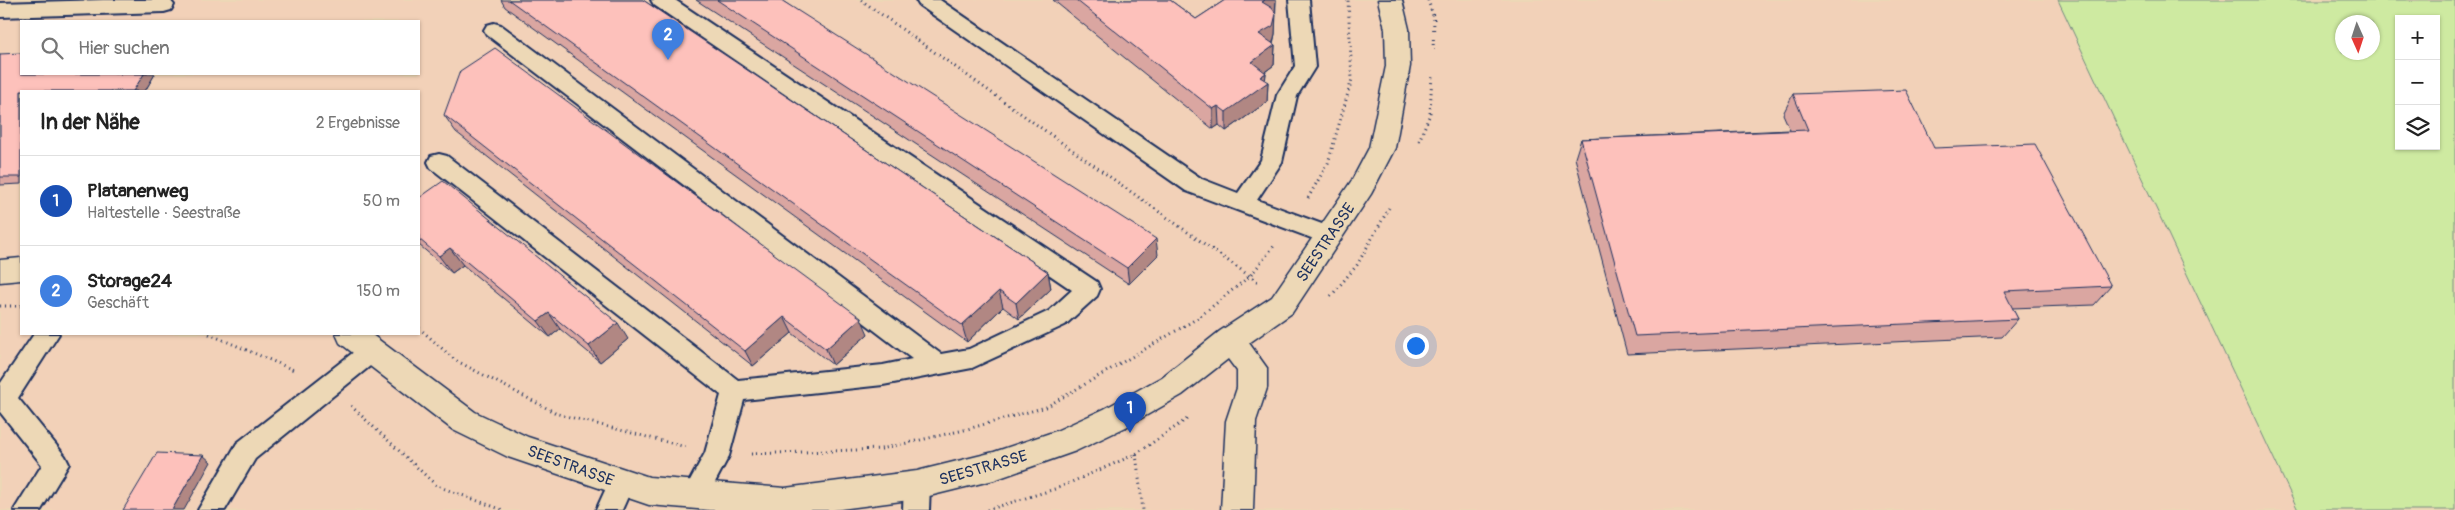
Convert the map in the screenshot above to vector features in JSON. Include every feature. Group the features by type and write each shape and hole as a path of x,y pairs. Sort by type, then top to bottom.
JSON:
{"street":[{"name":"SEESTRASSE","path":"351,335 464,421 519,447 621,483 649,491 785,502 917,497 1065,441 1106,422 1172,386 1230,340 1282,305 1362,187 1382,148 1398,66 1397,29 1390,0"},
{"path":"0,271 20,269"},
{"path":"1230,340 1252,368 1252,388 1241,421 1237,510"}],"lane":[{"path":"438,162 734,392 883,375 972,358 1057,318 1089,289 661,0"},
{"path":"926,0 1194,185 1330,236"},
{"path":"1243,203 1272,162 1287,95 1305,67 1299,0"},
{"path":"0,10 164,5"},
{"path":"494,30 938,365"},
{"path":"27,510 56,464 2,400 46,335"},
{"path":"211,510 246,452 372,351"},
{"path":"695,495 717,456 734,392"},
{"path":"610,510 621,483"}],"path":[{"path":"861,0 1251,275 1282,305"},
{"path":"0,306 20,306"},
{"path":"211,335 330,386 438,486 503,510"},
{"path":"1136,454 1143,510"}],"shaded area":[{"path":"0,0 2268,0 2455,510 0,510"}],"green space":[{"path":"2058,0 2455,0 2455,510 2298,510"}],"building":[{"path":"509,0 643,0 1048,272 1016,303 999,291 962,325"},
{"path":"717,0 781,0 1156,239 1127,268"},
{"path":"1076,0 1170,0 1196,19 1225,0 1265,0 1262,2 1272,8 1276,14 1273,26 1259,34 1275,45 1252,62 1266,73 1260,77 1268,82 1226,112 1218,106 1213,109"},
{"path":"495,48 861,318 826,349 784,317 745,351 444,115 460,71"},
{"path":"20,53 20,75 143,75 134,90 20,90 20,177 0,177 0,54"},
{"path":"1906,90 1934,148 2035,144 2111,286 2004,291 2018,319 1635,336 1581,139 1808,130 1793,94"},
{"path":"443,181 618,323 589,346 549,313 538,321 450,248 439,256 420,240 420,197"},
{"path":"157,453 203,455 172,510 123,510"}],"place":[{"name":"Storage24","path":"668,60"},
{"name":"Platanenweg","path":"1130,433"}]}
